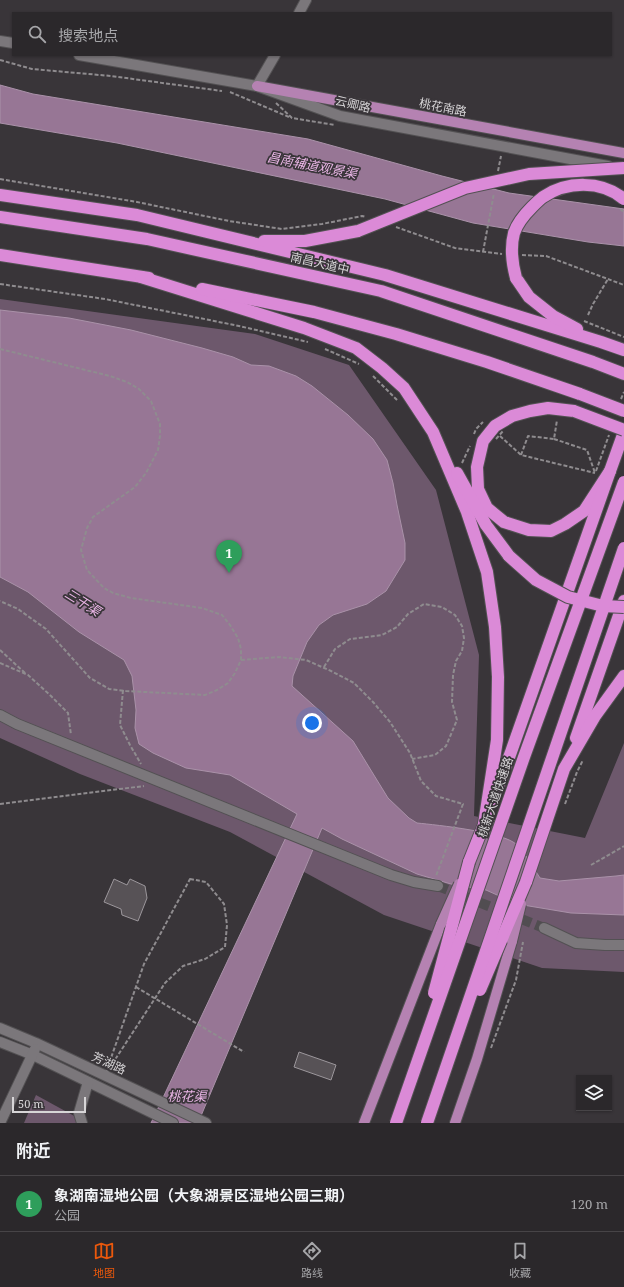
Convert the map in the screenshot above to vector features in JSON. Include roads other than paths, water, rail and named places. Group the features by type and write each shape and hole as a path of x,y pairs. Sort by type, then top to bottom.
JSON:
{"highway":[{"path":"0,194 137,215 261,241 305,242 358,231 465,188 529,174 624,169"},
{"path":"601,342 553,316 529,297 516,278 512,264 511,250 514,231 526,213 543,197 564,187 582,184 602,188 620,195 621,203"},
{"path":"137,215 385,275 624,350"},
{"name":"南昌大道中","path":"0,217 147,239 381,291 593,362 624,374"},
{"path":"0,255 141,277 314,312 396,334 487,362 580,394 623,405"},
{"path":"141,277 304,328 356,348 382,368 404,388 434,432 468,490 486,525 509,556 536,580 568,597 603,606 624,607"},
{"path":"412,1079 469,862 511,752 610,471 624,431 574,411 548,408 512,416 495,426 483,441 477,467 478,489 487,508 504,522 529,530 551,531 565,524 584,511 610,471"},
{"path":"434,432 467,512 487,572 496,627 498,678 497,740 484,824"},
{"name":"桃新大道快速路","path":"396,1123 524,757 624,482"},
{"path":"427,1123 624,548"},
{"path":"439,1089 526,882 624,600"},
{"path":"564,769 595,716 624,676"}],"main road":[{"name":"桃花南路","path":"257,86 624,153"},
{"path":"364,1123 441,924 469,862"},
{"path":"455,1123 477,1059 512,941 526,882"}],"street":[{"path":"300,12 306,0"},
{"path":"0,41 12,43"},
{"name":"云卿路","path":"85,56 257,86 340,116 624,169"},
{"path":"257,86 274,56"},
{"path":"0,715 17,724 391,875 414,882 436,886"},
{"path":"544,928 576,943 624,945"},
{"name":"芳湖路","path":"0,1028 36,1043 205,1122"},
{"path":"0,1042 33,1055 173,1123"},
{"path":"0,1123 33,1055 36,1043"},
{"path":"82,1123 79,1113 88,1082"}],"water":[{"name":"昌南辅道观景渠","path":"0,85 33,94 308,139 509,193 624,209 624,246 588,242 473,223 385,199 117,143 0,123"},
{"path":"0,310 69,318 131,330 233,357 251,365 269,366 296,376 312,386 348,415 373,439 387,460 405,543 405,560 386,591 367,604 333,615 319,625 307,642 293,676 292,686 353,741 388,798 409,818 417,823 470,830 499,836 510,840 523,852 540,878 559,881 624,875 624,915 571,913 517,904 486,890 451,884 417,874 322,828 198,1123 151,1123 297,814 230,775 186,768 153,753 139,744 135,728 136,710 132,676 124,660 79,632 28,592 0,577"}],"tunnel":[{"path":"438,886 544,928"}],"place":[{"name":"象湖南湿地公园（大象湖景区湿地公园三期）","path":"229,573"}],"water label":[{"name":"三干渠","path":"83,602"},
{"name":"桃花渠","path":"187,1096"}]}
